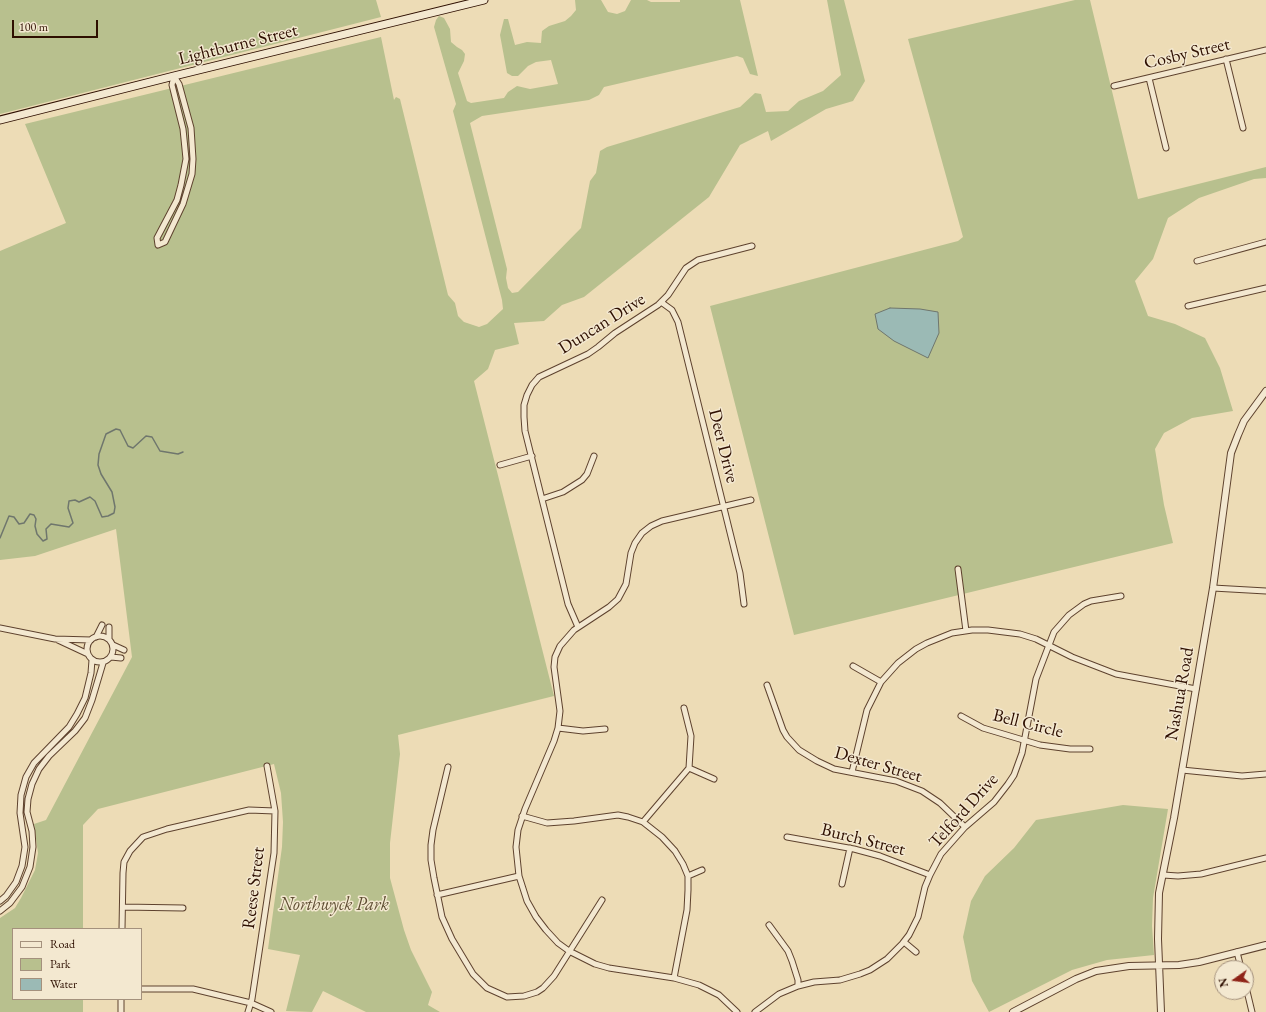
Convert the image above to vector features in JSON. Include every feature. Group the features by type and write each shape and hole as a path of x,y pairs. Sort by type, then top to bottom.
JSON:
{"main road":[{"name":"Lightburne Street","path":"0,120 484,0"}],"street":[{"name":"Cosby Street","path":"1114,86 1266,50"},
{"path":"1226,59 1243,128"},
{"path":"174,76 179,84 190,128 193,159 192,174 183,204 165,242 158,245 157,238 176,200 181,186 186,159 183,129 172,85 174,76"},
{"path":"1149,78 1166,148"},
{"path":"186,159 193,159"},
{"path":"1197,261 1266,242"},
{"name":"Duncan Drive","path":"578,627 568,604 526,431 524,405 532,385 539,377 588,354 615,333 661,302 668,295 686,268 698,260 752,246"},
{"path":"1188,306 1266,288"},
{"name":"Deer Drive","path":"661,302 672,310 678,322 740,573 744,604"},
{"name":"Nashua Road","path":"1161,1012 1158,919 1159,893 1182,770 1213,588 1232,454 1244,421 1266,391"},
{"path":"500,465 532,456"},
{"path":"542,499 563,492 582,480 587,474 594,456"},
{"path":"737,1012 726,1001 708,988 674,978 609,968 569,952 558,943 536,917 528,901 519,876 516,847 518,830 522,816 554,741 558,728 560,711 554,667 555,657 560,646 567,636 578,627 609,607 618,599 626,584 631,553 635,543 642,533 651,526 662,521 751,500"},
{"path":"958,569 966,631"},
{"path":"1213,588 1266,591"},
{"name":"Telford Drive","path":"755,1012 779,994 798,986 814,982 840,980 870,970 888,959 904,942 918,917 921,902 930,875 936,863 947,846 965,827 994,802 1008,784 1019,764 1025,741 1036,679 1054,632 1075,610 1091,601 1121,596"},
{"path":"96,637 102,625"},
{"path":"109,627 109,639"},
{"path":"0,628 55,638 90,640 103,636 109,639 113,645 124,650"},
{"path":"852,772 867,710 881,682 898,663 916,649 939,637 952,633 988,630 1036,639 1072,658 1116,674 1196,689"},
{"path":"55,638 88,654"},
{"path":"90,640 87,648 88,654 92,660 102,663 111,658 121,658"},
{"path":"111,658 113,645"},
{"path":"0,901 6,896 16,882 22,866 24,847 20,813 21,795 26,777 34,763 59,737 77,714 85,698 91,673 92,660"},
{"path":"0,911 10,902 22,887 30,867 32,831 28,812 28,799 32,784 39,769 49,756 64,744 85,718 92,700 102,663"},
{"path":"853,666 881,682"},
{"name":"Dexter Street","path":"767,685 783,730 799,750 825,765 838,770 896,781 922,791 940,804 965,827"},
{"path":"643,822 689,768 691,736 684,708"},
{"name":"Bell Circle","path":"961,716 983,728 1025,741 1052,747 1090,749"},
{"path":"558,728 583,731 605,729"},
{"name":"Reese Street","path":"248,1012 251,1003 274,853 275,811 268,766"},
{"path":"448,767 433,830 431,860 442,916 465,963 482,983 494,992 507,997 524,996 537,992 543,988 554,976 602,900"},
{"path":"689,768 714,779"},
{"path":"1182,770 1242,776 1266,774"},
{"path":"122,928 124,862 130,851 143,837 167,829 248,810 275,811"},
{"path":"522,816 547,823 618,815 643,822 662,837 675,851 688,876 687,910 674,978"},
{"name":"Burch Street","path":"787,837 850,848 880,856 930,875"},
{"path":"842,884 850,848"},
{"path":"1163,875 1178,876 1201,874 1266,858"},
{"path":"688,876 702,870"},
{"path":"437,895 519,876"},
{"path":"123,907 183,908"},
{"path":"769,925 788,952 796,970 798,986"},
{"path":"904,942 916,952"},
{"path":"1013,1012 1076,979 1096,972 1129,966 1159,966 1199,962 1266,945"},
{"path":"1237,952 1239,960"},
{"path":"142,989 193,989 251,1003 271,1012"},
{"path":"121,1000 121,1012"},
{"path":"1249,1000 1252,1012"}],"green space":[{"path":"0,0 376,0 381,17 0,114"},
{"name":"Northwyck Park","path":"575,0 601,0 608,12 617,14 625,11 631,0 680,2 680,0 740,0 758,76 750,74 743,58 737,56 604,87 599,95 589,100 482,116 470,123 507,269 506,278 508,288 512,293 518,292 581,228 590,181 596,173 600,151 607,147 740,107 755,93 761,94 766,112 788,111 799,101 823,91 841,75 827,0 844,0 865,81 853,101 826,109 771,141 768,131 740,145 709,197 584,297 562,305 544,321 514,323 519,344 495,350 488,369 474,381 554,696 398,735 400,754 390,843 390,878 411,950 432,992 428,1005 440,1012 366,1012 323,991 312,1012 286,1011 300,955 268,949 282,847 283,822 281,793 274,764 98,809 83,825 83,928 12,928 12,1000 83,1000 83,1012 0,1012 0,918 15,908 35,870 38,853 34,824 46,820 132,657 116,529 35,556 0,560 0,251 66,223 25,124 381,37 394,100 396,97 400,99 448,295 455,303 458,316 464,322 479,327 487,324 503,309 502,300 453,111 456,104 434,27 436,20 439,16 444,18 450,29 451,42 465,54 464,61 458,73 467,101 471,103 504,98 508,92 517,86 530,89 558,84 551,60 536,62 528,66 518,76 512,76 507,73 500,35 504,19 508,19 515,45 527,42 541,43 542,31 549,26 565,21 576,10"},
{"path":"1075,0 1090,0 1138,199 1266,167 1266,178 1254,179 1199,198 1168,218 1153,259 1135,281 1148,316 1175,324 1205,338 1220,368 1233,411 1192,418 1164,433 1155,449 1164,505 1173,543 794,635 710,306 958,241 963,237 908,39"},
{"path":"1123,805 1168,809 1153,898 1152,926 1154,955 1107,960 1072,970 989,1012 972,981 963,937 971,901 985,876 1014,848 1036,820"}],"water":[{"path":"890,308 920,309 938,312 939,333 928,358 894,341 878,329 875,314"}],"waterway":[{"path":"0,538 9,516 14,517 19,524 24,523 30,514 34,515 36,519 35,526 37,534 43,541 47,539 46,529 51,524 69,527 73,523 68,508 69,501 75,500 79,502 90,497 95,501 102,517 114,513 115,507 112,492 101,474 98,465 99,454 106,434 116,429 120,430 128,446 133,448 146,436 152,437 160,451 178,454 183,452"}]}
